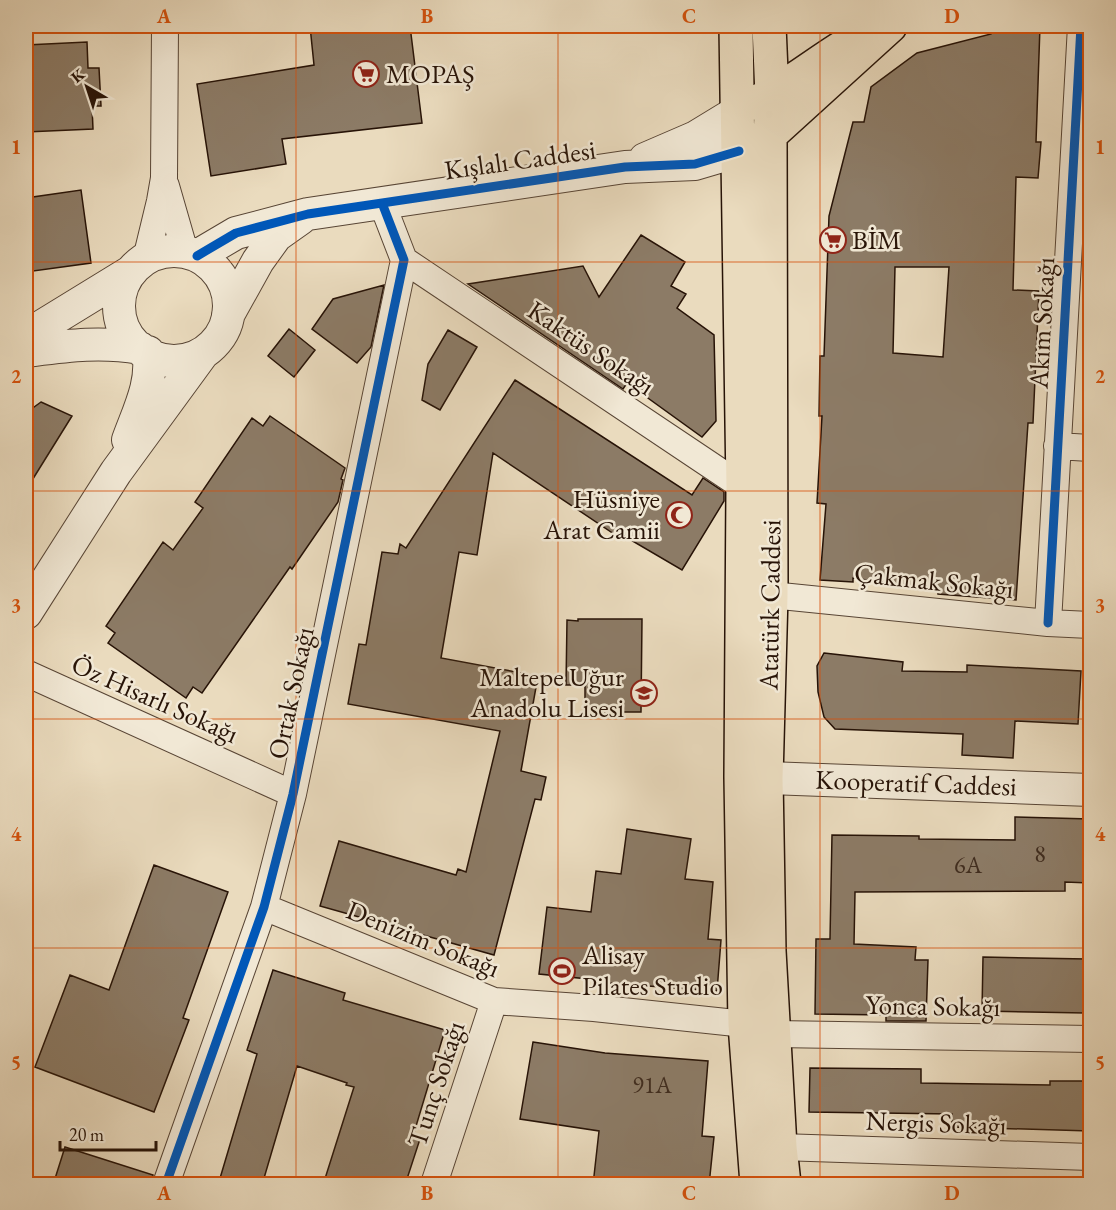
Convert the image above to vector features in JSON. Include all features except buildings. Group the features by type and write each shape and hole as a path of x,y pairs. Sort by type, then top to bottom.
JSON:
{"main road":[{"name":"Atatürk Caddesi","path":"736,26 743,487 759,1029 757,1185"},
{"name":"Atatürk Caddesi","path":"753,777 771,595 770,135 772,95 769,26"},
{"path":"737,112 772,95 819,61 880,26"},
{"path":"739,151 770,135 890,26"},
{"name":"Atatürk Caddesi","path":"759,1029 780,1147 784,1185"}],"street":[{"path":"26,336 139,265 171,252 191,254 214,268 225,285 229,305 224,330 215,343 203,353 191,359 164,361 144,350 128,336 121,320 119,303 123,286 139,265 160,201 164,178 165,26"},
{"name":"Akım Sokağı","path":"1048,623 1081,26"},
{"name":"Kışlalı Caddesi","path":"625,167 696,137 737,112"},
{"name":"Kışlalı Caddesi","path":"191,254 236,233 308,214 625,167 695,164 739,151"},
{"path":"164,178 191,254"},
{"path":"382,203 405,260"},
{"path":"228,315 258,261 276,236 308,214"},
{"name":"Kaktüs Sokağı","path":"405,260 743,487"},
{"name":"Ortak Sokağı","path":"166,1185 264,907 293,794 405,260"},
{"path":"26,351 85,343 116,344 144,350"},
{"path":"116,472 149,379 150,364 144,350"},
{"path":"26,612 116,472 203,353"},
{"path":"1057,446 1090,448"},
{"name":"Çakmak Sokağı","path":"771,595 1048,623 1090,625"},
{"name":"Öz Hisarlı Sokağı","path":"26,673 293,794"},
{"name":"Kooperatif Caddesi","path":"753,777 1090,790"},
{"name":"Denizim Sokağı","path":"264,907 494,1001 594,1008 759,1029"},
{"name":"Tunç Sokağı","path":"434,1185 494,1001"},
{"name":"Yonca Sokağı","path":"759,1029 1090,1039"},
{"name":"Nergis Sokağı","path":"780,1147 1090,1157"}],"cycle path":[{"path":"1048,623 1081,26"},
{"path":"197,256 236,233 308,214 625,167 695,164 739,151"},
{"path":"166,1184 264,907 293,794 404,260 382,203"}],"place":[{"name":"MOPAŞ","path":"366,74"},
{"name":"BİM","path":"833,240"},
{"name":"Hüsniye Arat Camii","path":"679,515"},
{"name":"Maltepe Uğur Anadolu Lisesi","path":"644,693"},
{"name":"Alisay Pilates Studio","path":"562,971"}]}
